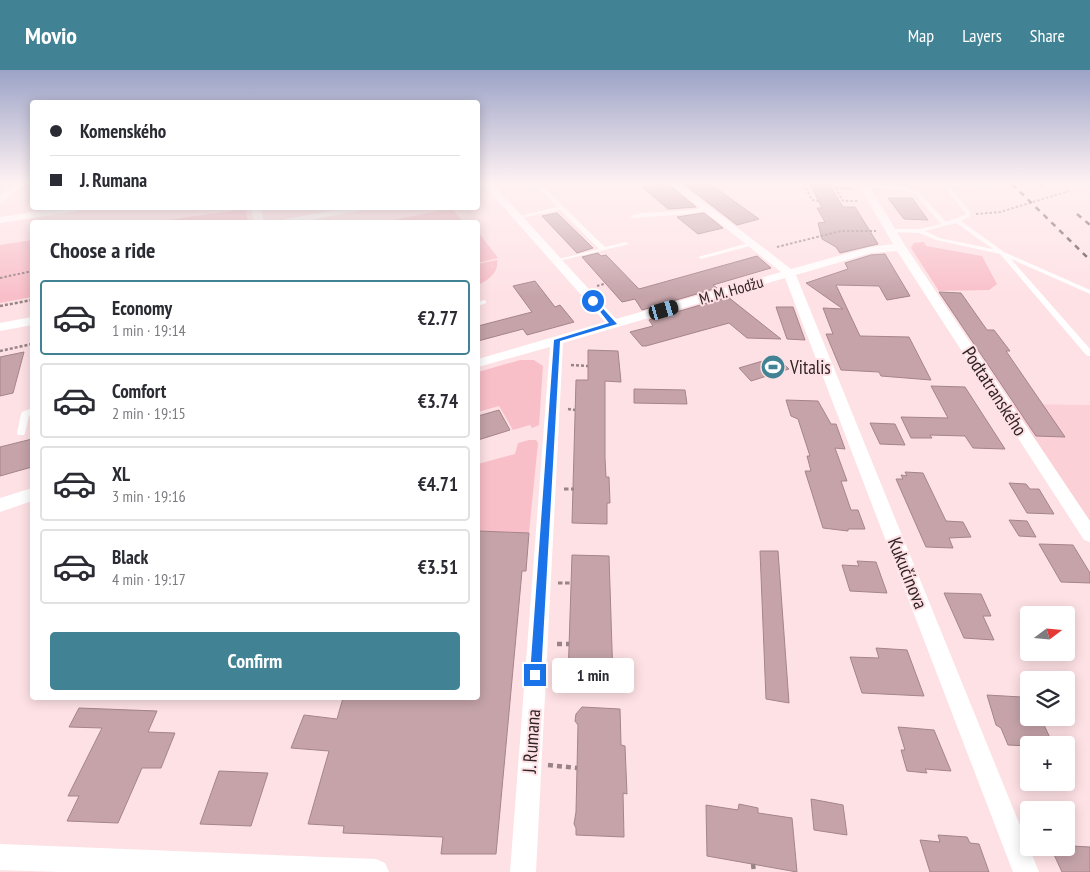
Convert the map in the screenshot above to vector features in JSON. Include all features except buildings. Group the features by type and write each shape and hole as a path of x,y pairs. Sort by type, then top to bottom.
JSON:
{"street":[{"path":"521,221 613,324"},
{"path":"724,221 789,273"},
{"name":"Podtatranského","path":"886,221 900,247 1090,535"},
{"name":"M. M. Hodžu","path":"480,362 870,250 900,247"},
{"name":"Kukučínova","path":"789,273 1026,872"},
{"path":"0,327 30,321"},
{"name":"J. Rumana","path":"523,872 557,340"},
{"path":"0,505 30,496"},
{"path":"0,857 376,872"}],"lane":[{"path":"575,221 603,249"},
{"path":"942,221 945,225"},
{"path":"892,231 920,231 955,221"},
{"path":"957,221 1002,253 1090,292"},
{"path":"920,231 938,239 1002,253 1090,354"},
{"path":"557,261 626,244"},
{"path":"702,257 752,244"},
{"path":"21,432 25,414 30,413"}],"path":[{"path":"769,249 841,231 879,232"},
{"path":"0,278 30,271"},
{"path":"0,306 30,300"},
{"path":"0,351 30,344"},
{"path":"563,365 588,366"},
{"path":"548,643 569,644"},
{"path":"542,765 577,768"},
{"path":"753,864 754,872"}],"shaded area":[{"path":"480,235 498,258 480,262"},
{"path":"30,240 30,297 0,303 0,245"},
{"path":"924,242 926,246 982,256 997,284 989,290 939,291 911,248 914,243"},
{"path":"497,260 495,272 480,284 480,264"},
{"path":"520,360 534,360 543,366 539,425 532,428 530,425 513,430 499,406 480,411 480,371"},
{"path":"1012,404 1090,405 1090,523"},
{"path":"536,440 538,443 529,533 480,531 480,463 515,454 518,443"}],"railway":[{"path":"1050,221 1090,260"},
{"path":"1086,221 1090,225"}],"place":[{"name":"Vitalis","path":"773,367"}],"route":[{"path":"535,675 557,340 613,324 593,301"}]}
